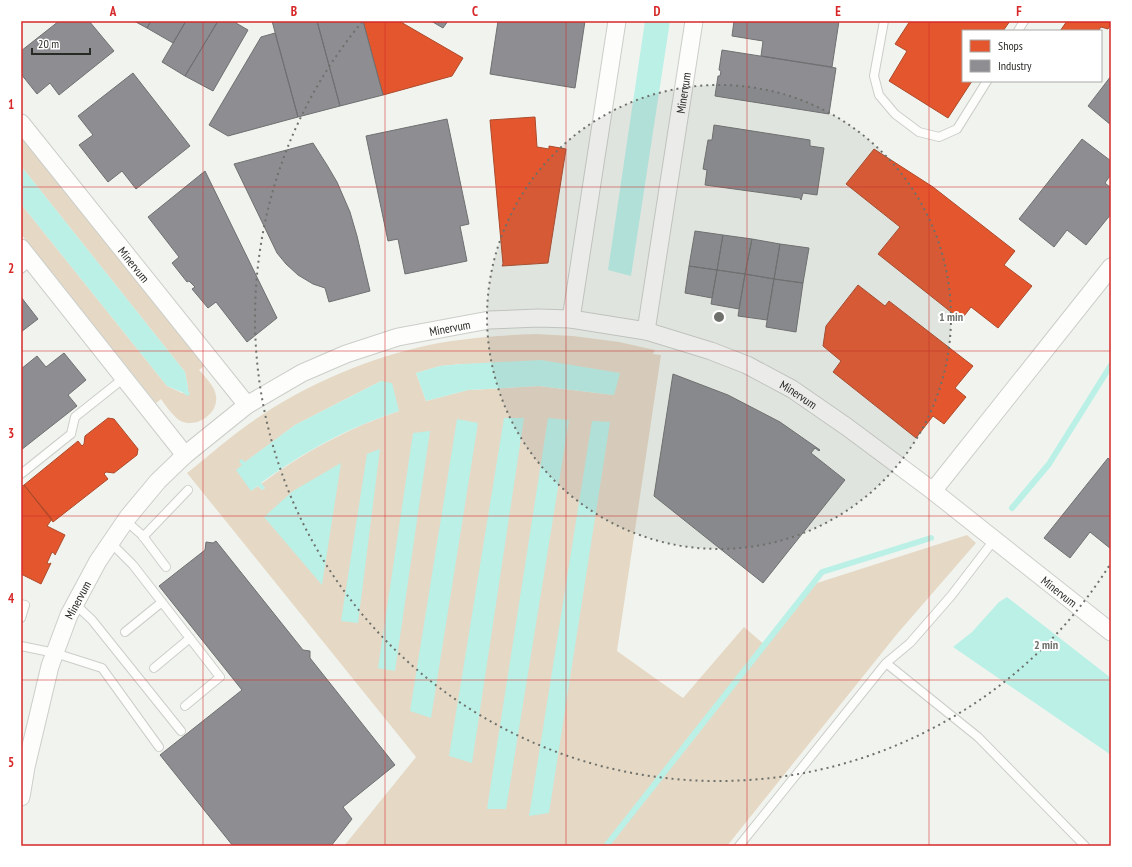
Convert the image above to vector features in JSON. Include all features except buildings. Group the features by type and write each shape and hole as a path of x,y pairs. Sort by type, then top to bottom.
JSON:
{"street":[{"path":"571,319 617,21"},
{"name":"Minervum","path":"646,331 694,21"},
{"name":"Minervum","path":"21,123 247,405"},
{"path":"24,260 124,378 185,455"},
{"path":"933,491 1111,267"},
{"name":"Minervum","path":"21,797 24,767 50,666 69,615 98,561 126,521 158,482 185,455 247,405 302,373 346,354 398,337 489,320 538,318 571,319 646,331 711,351 747,365 792,390 933,491 1111,632"}],"lane":[{"path":"884,21 874,76 879,95 895,114 919,132 939,136 957,129 986,82"},
{"path":"1019,30 1024,21"},
{"path":"21,474 71,434 75,417 124,378"},
{"path":"144,538 188,490"},
{"path":"126,521 144,538 166,567"},
{"path":"739,846 886,663 910,643 951,596 994,540"},
{"path":"111,543 133,565 220,677 185,706"},
{"path":"125,632 162,602"},
{"path":"21,604 25,605 21,618"},
{"path":"75,604 92,620 181,731"},
{"path":"154,668 190,638"},
{"path":"21,646 55,653 102,668 159,747"},
{"path":"886,663 978,737 1085,846"}],"shaded area":[{"path":"21,137 204,366 199,370 212,385 216,396 216,403 210,414 199,422 185,423 174,416 161,399 156,403 21,234 21,204 167,386 182,393 190,394 188,391 185,372 21,166"},
{"path":"536,334 573,336 619,342 655,350 653,354 661,355 617,651 683,698 744,627 765,645 817,583 967,535 976,543 897,634 727,846 344,846 416,757 187,473 262,415 305,390 352,368 402,352 451,341 493,336","holes":["462,364 614,395 539,386 468,390 426,401 416,373 440,366","381,381 399,411 344,433 310,451 261,484 265,488 262,490 258,486 251,491 242,465 295,425"]}],"water":[{"path":"645,21 670,21 631,276 608,270"},
{"path":"21,166 185,372 188,391 190,394 187,396 184,393 167,386 21,204"},
{"path":"541,360 620,373 614,395 539,386 468,390 426,401 416,373 440,366"},
{"path":"381,381 392,383 399,411 362,425 327,441 277,471 261,483 265,488 262,490 258,486 251,491 236,470 242,465 239,461 241,459 245,462 295,425"},
{"path":"504,418 524,418 472,763 449,756"},
{"path":"548,418 569,420 506,809 487,809"},
{"path":"457,419 478,423 431,718 410,711"},
{"path":"592,421 610,422 549,813 529,816"},
{"path":"430,431 395,671 378,668 413,433"},
{"path":"380,449 358,623 341,621 367,454"},
{"path":"341,463 322,585 264,517 293,491"},
{"path":"1007,597 1111,678 1111,755 953,647 972,632 999,602"}],"waterway":[{"path":"1012,508 1049,464 1111,365"},
{"path":"606,846 822,572 931,538"}]}
